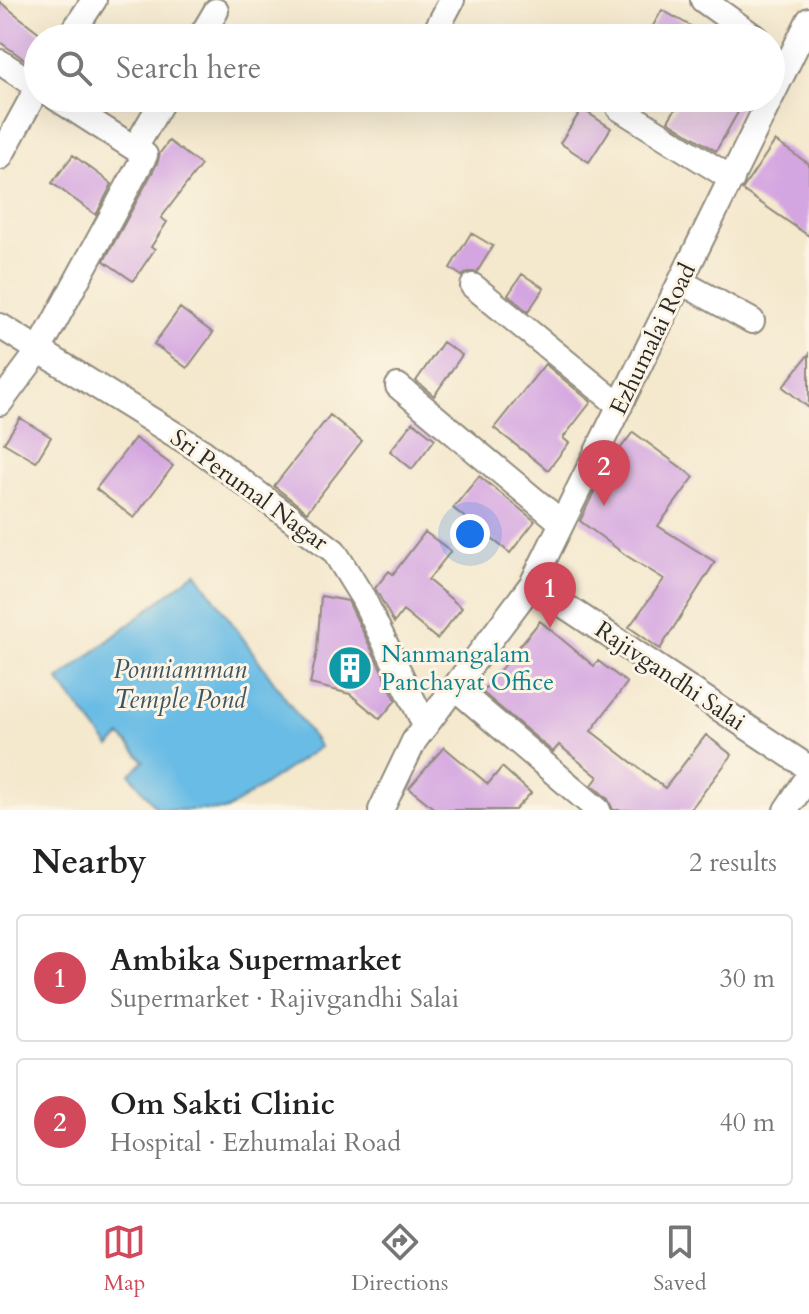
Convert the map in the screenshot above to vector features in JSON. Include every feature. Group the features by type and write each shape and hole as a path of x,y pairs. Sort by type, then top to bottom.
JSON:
{"street":[{"path":"78,24 94,0"},
{"path":"439,24 452,0"},
{"path":"703,0 736,24"},
{"path":"208,24 216,11"},
{"name":"Ezhumalai Road","path":"785,49 809,20"},
{"path":"0,62 24,78"},
{"path":"0,157 24,112"},
{"path":"2,397 38,352 145,155 78,112"},
{"path":"135,148 156,112"},
{"path":"625,112 732,179"},
{"name":"Ezhumalai Road","path":"381,810 414,741 532,584 732,179 758,112"},
{"path":"681,282 752,321"},
{"path":"473,286 620,406"},
{"name":"Sri Perumal Nagar","path":"0,326 203,452 334,551 363,598 425,725"},
{"path":"398,386 562,523"},
{"name":"Rajivgandhi Salai","path":"532,584 809,768"},
{"path":"454,687 598,810"},
{"path":"786,810 809,776"}],"water":[{"name":"Ponniamman Temple Pond","path":"196,572 320,747 227,810 158,810 130,774 144,761 121,736 110,747 58,680"}],"building":[{"path":"0,2 28,24 24,24 24,59 0,42"},
{"path":"662,10 687,24 654,24"},
{"path":"580,112 587,112 611,128 589,162 560,143"},
{"path":"673,112 738,112 716,151 668,121"},
{"path":"169,141 201,165 161,218 167,222 151,247 155,249 133,281 104,261"},
{"path":"775,141 809,164 809,236 742,190"},
{"path":"73,155 112,184 96,215 52,183"},
{"path":"471,233 493,246 477,272 462,276 450,268"},
{"path":"522,274 544,288 528,312 508,295"},
{"path":"180,308 213,333 187,368 154,344"},
{"path":"443,342 462,355 434,396 416,381"},
{"path":"809,354 809,408 783,387"},
{"path":"545,364 591,402 563,438 569,443 548,470 494,428"},
{"path":"330,415 362,441 307,512 274,486"},
{"path":"20,418 51,437 36,462 4,443"},
{"path":"413,422 435,439 412,469 390,451"},
{"path":"633,432 694,477 658,526 715,562 660,649 629,627 664,579 580,521 605,469"},
{"path":"135,438 173,466 134,518 96,489"},
{"path":"479,476 535,521 510,553 453,508"},
{"path":"425,532 451,551 428,580 462,608 437,639 403,611 394,623 375,588 389,571 393,574"},
{"name":"Nanmangalam Panchayat Office","path":"321,596 348,601 396,700 380,719 350,694 310,684 317,651"},
{"path":"540,621 594,666 598,661 627,683 591,731 665,788 706,735 732,755 690,810 613,810 608,799 592,785 598,777 559,745 553,752 482,692"},
{"path":"444,747 488,784 502,767 531,793 515,810 436,810 409,788"}],"place":[{"name":"Om Sakti Clinic","path":"604,506"},
{"name":"Ambika Supermarket","path":"550,628"},
{"name":"Nanmangalam Panchayat Office","path":"350,668"}]}
